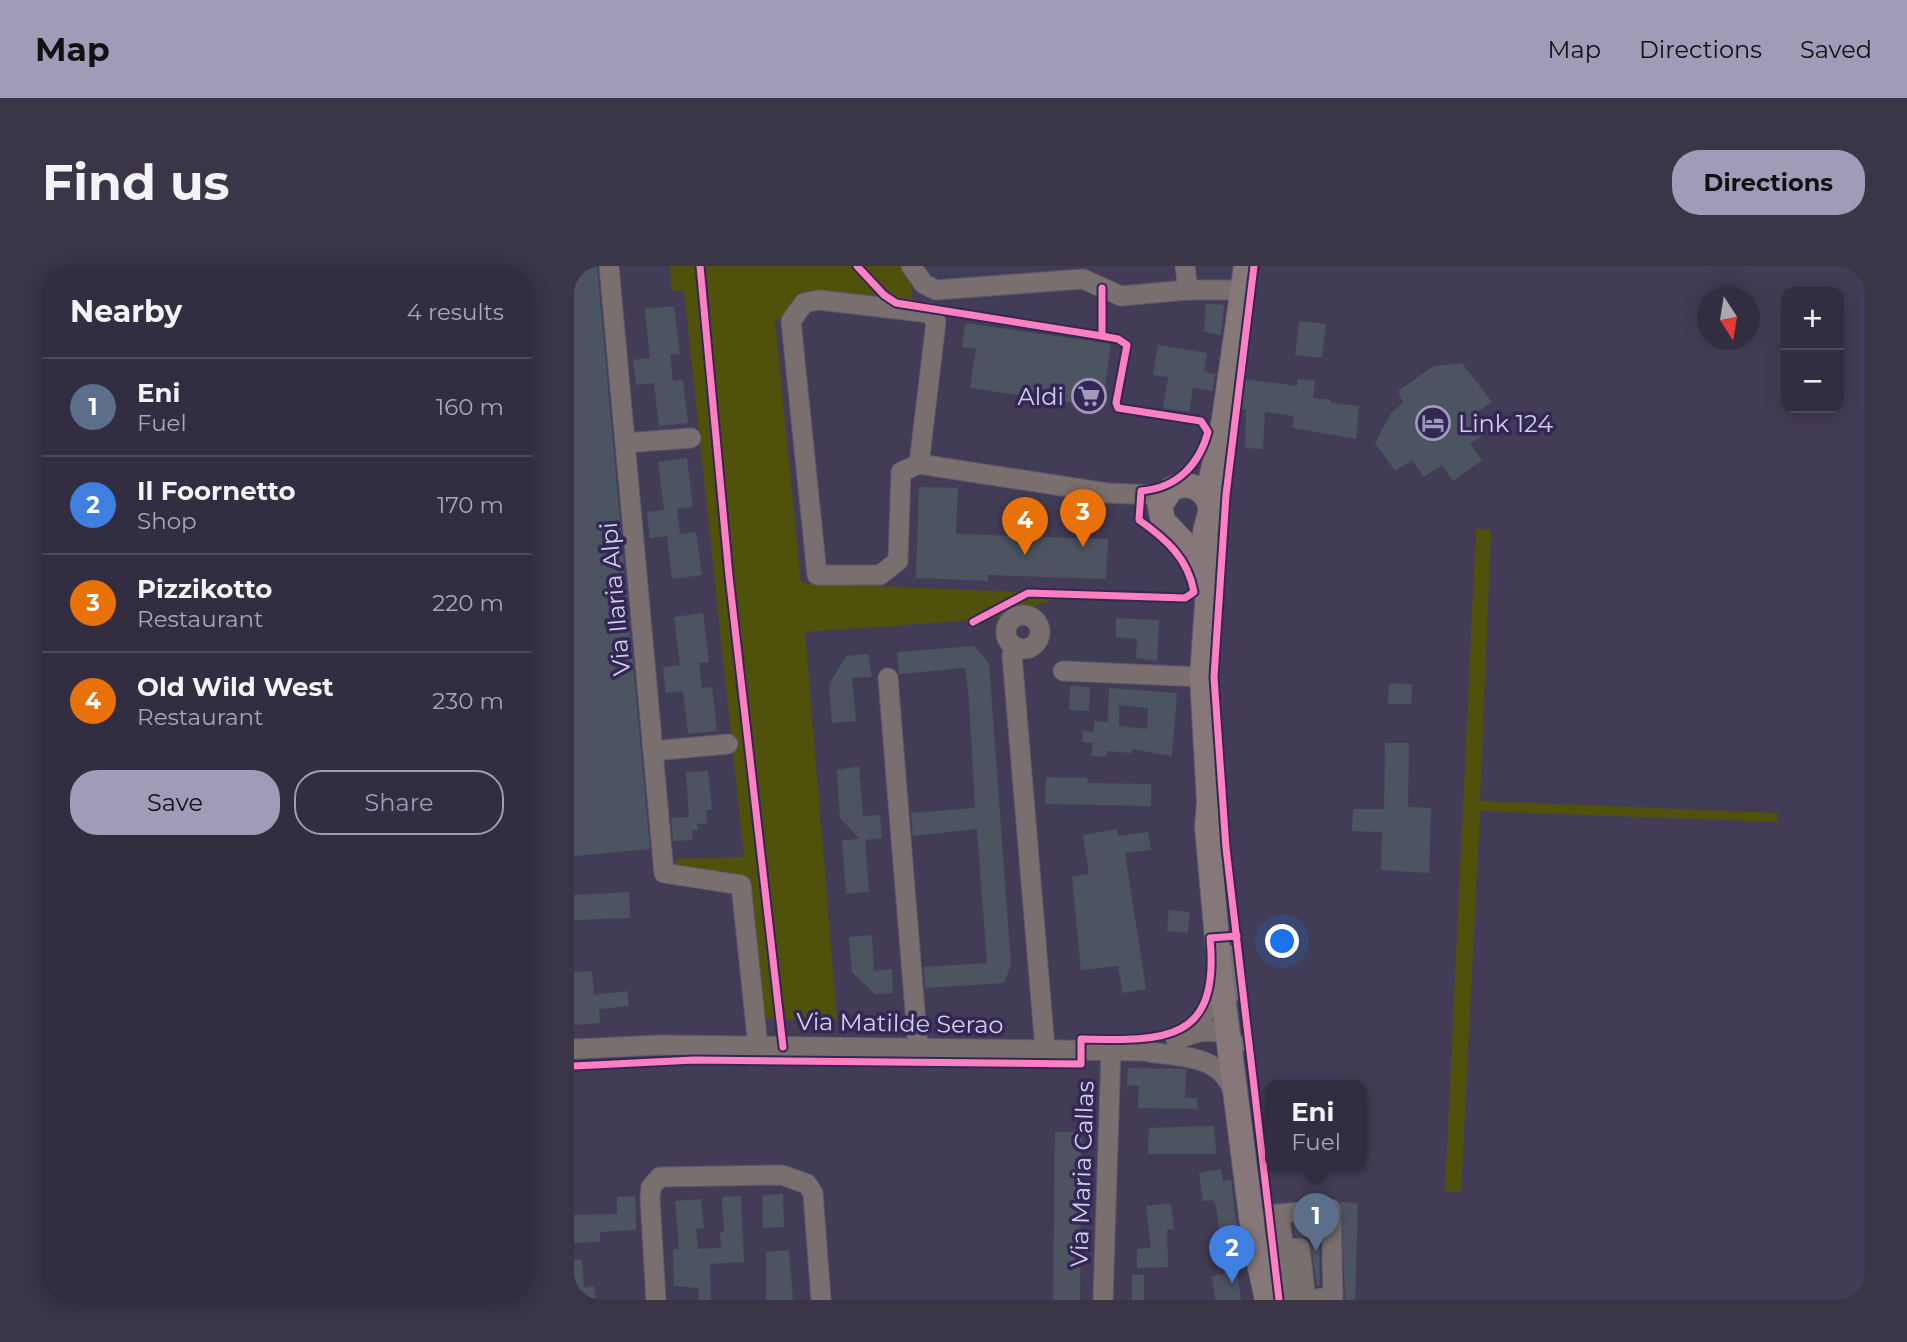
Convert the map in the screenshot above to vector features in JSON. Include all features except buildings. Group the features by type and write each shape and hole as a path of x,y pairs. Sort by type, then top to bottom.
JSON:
{"main road":[{"path":"1244,278 1224,419 1210,484 1205,532 1209,576 1202,677 1209,798 1216,826 1226,964 1228,1037 1254,1239 1263,1272"},
{"path":"1207,590 1184,543 1167,525 1162,499 1206,461 1224,419"},
{"path":"1175,487 1187,484 1201,490 1209,512"},
{"path":"1167,525 1178,533 1195,532 1209,512"},
{"path":"1226,964 1254,1142 1267,1300"}],"street":[{"name":"Via Ilaria Alpi","path":"609,266 664,873 741,885 758,1046"},
{"path":"911,266 924,284 936,290 1083,279 1121,296 1188,289 1244,278"},
{"path":"1185,266 1188,289"},
{"path":"919,464 936,322 930,313 820,300 804,303 792,321 817,575 880,575 898,561 901,472 919,464 1107,493 1156,495 1175,487"},
{"path":"625,443 691,438"},
{"path":"1107,493 1140,504 1167,525"},
{"path":"1019,648 1013,651 1012,664 1045,1049"},
{"path":"1063,671 1202,677"},
{"path":"888,678 918,1048"},
{"path":"653,751 728,744"},
{"path":"1178,1047 1208,1010 1226,964"},
{"path":"1228,1037 1236,1046 1244,1105 1254,1142"},
{"name":"Via Matilde Serao","path":"574,1049 662,1045 1142,1051 1178,1047 1208,1050 1228,1037"},
{"name":"Via Matilde Serao","path":"1178,1047 1213,1067 1230,1083 1235,1096"},
{"name":"Via Maria Callas","path":"1103,1300 1111,1050"},
{"path":"656,1300 651,1188 660,1177 782,1175 807,1184 813,1193 821,1300"},
{"path":"1284,1249 1300,1248 1306,1300 1333,1297 1331,1209 1273,1214 1284,1249 1293,1300"}],"shaded area":[{"path":"670,266 901,266 911,282 913,304 822,294 787,318 775,320 801,583 1017,592 1059,591 1059,598 992,619 805,632 837,1020 760,1019 747,880 672,869 677,859 744,857 684,291 671,290"},
{"path":"1476,529 1491,530 1480,801 1777,813 1777,822 1480,811 1461,1192 1445,1191"}],"cycle path":[{"path":"700,266 729,576 783,1047"},
{"path":"857,266 884,295 896,303 1102,336"},
{"path":"1254,266 1226,495 1214,677 1226,848 1279,1300"},
{"path":"973,622 1028,593 1185,598 1194,592 1181,559 1158,534 1139,520 1141,491 1165,485 1185,473 1199,455 1208,432 1201,421 1118,408 1116,403 1127,345 1118,339 1102,336 1102,288"},
{"path":"574,1066 694,1060 1081,1064 1081,1039 1138,1039 1161,1036 1181,1029 1196,1017 1206,998 1211,973 1210,938 1237,936"}],"place":[{"name":"Aldi","path":"1089,396"},
{"name":"Link 124","path":"1433,423"},
{"name":"Pizzikotto","path":"1083,547"},
{"name":"Old Wild West","path":"1025,555"},
{"name":"Eni","path":"1316,1251"},
{"name":"Il Foornetto","path":"1232,1283"}]}
